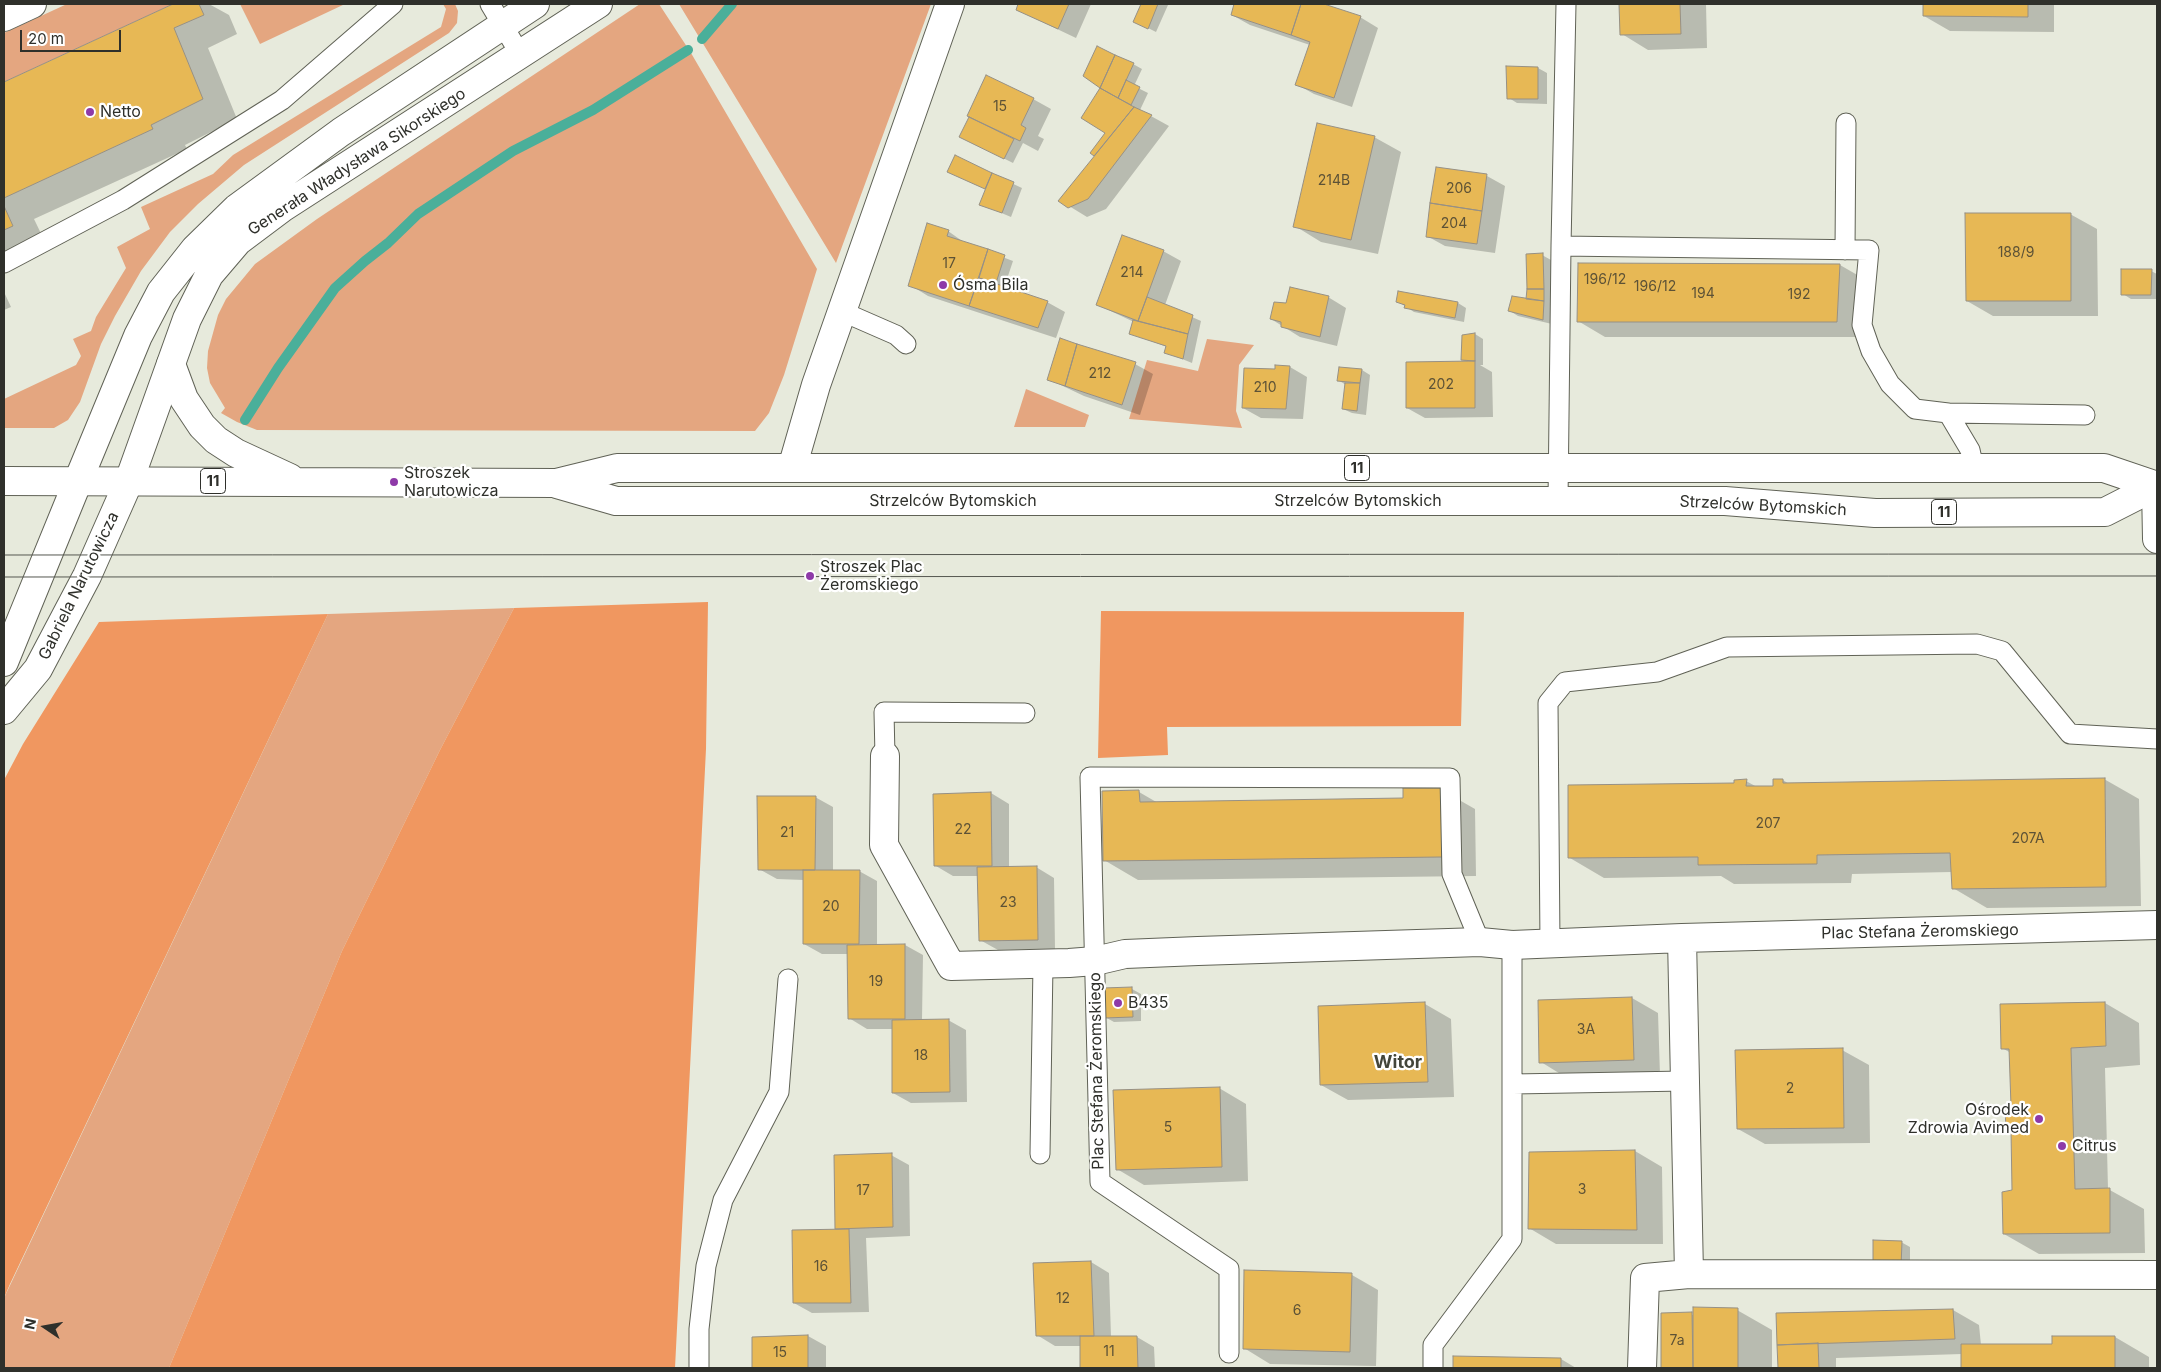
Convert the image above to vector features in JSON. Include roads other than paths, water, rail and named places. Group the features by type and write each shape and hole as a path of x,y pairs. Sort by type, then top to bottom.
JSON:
{"main road":[{"path":"4,17 32,4"},
{"name":"Generała Władysława Sikorskiego","path":"78,481 138,336 161,292 195,248 238,208 496,14 535,4"},
{"name":"Generała Władysława Sikorskiego","path":"129,481 187,319 209,275 238,242 282,208 598,4"},
{"path":"792,468 810,402 950,4"},
{"path":"171,364 184,399 202,426 216,440 236,452 298,482"},
{"name":"Strzelców Bytomskich","path":"129,481 556,483 617,468 2104,468 2157,486"},
{"name":"11","path":"4,481 129,481"},
{"path":"4,662 78,481"},
{"name":"Gabriela Narutowicza","path":"4,710 38,669 72,609 129,481"},
{"name":"Strzelców Bytomskich","path":"556,483 616,501 1725,501 1875,512 2105,512 2157,486"},
{"path":"2157,486 2157,539"},
{"name":"Plac Stefana Żeromskiego","path":"885,756 884,845 951,966 1095,961 1134,954 1480,942 1512,945 1682,938 2157,926"},
{"path":"1682,938 1689,1274"},
{"path":"1642,1368 1645,1278 1689,1274 2157,1275"}],"lane":[{"path":"4,263 123,200 282,100 393,4"},
{"path":"1558,501 1560,246 1566,4"},
{"path":"496,14 520,54"},
{"path":"1845,250 1846,123"},
{"path":"1560,246 1869,250 1862,325 1871,351 1890,384 1915,409 1948,413 2086,415"},
{"path":"841,311 896,335 906,344"},
{"path":"1948,413 1970,450 1974,468"},
{"path":"1550,944 1548,703 1566,682 1657,672 1727,647 1977,644 2002,651 2070,734 2157,739"},
{"path":"885,756 884,712 1025,713"},
{"path":"1095,961 1090,777 1450,778 1452,874 1480,942"},
{"path":"1433,1368 1433,1345 1512,1239 1512,945"},
{"name":"Plac Stefana Żeromskiego","path":"1095,961 1100,1182 1229,1269 1229,1353"},
{"path":"1040,1154 1042,964"},
{"path":"699,1368 699,1329 706,1266 723,1200 779,1092 788,978"},
{"path":"1513,1084 1685,1081"}],"waterway":[{"path":"702,39 732,4"},
{"path":"245,420 278,368 335,288 388,243 418,214 513,151 593,110 688,50"}],"tram line":[{"path":"4,555 2157,554"},
{"path":"4,577 2157,576"}],"place":[{"name":"Netto","path":"90,112"},
{"name":"Ósma Bila","path":"943,285"},
{"name":"Stroszek Narutowicza","path":"394,482"},
{"name":"Stroszek Plac Żeromskiego","path":"810,576"},
{"name":"B435","path":"1118,1003"},
{"name":"Ośrodek Zdrowia Avimed","path":"2039,1119"},
{"name":"Citrus","path":"2062,1146"}],"district":[{"name":"Witor","path":"1398,1063"}]}
